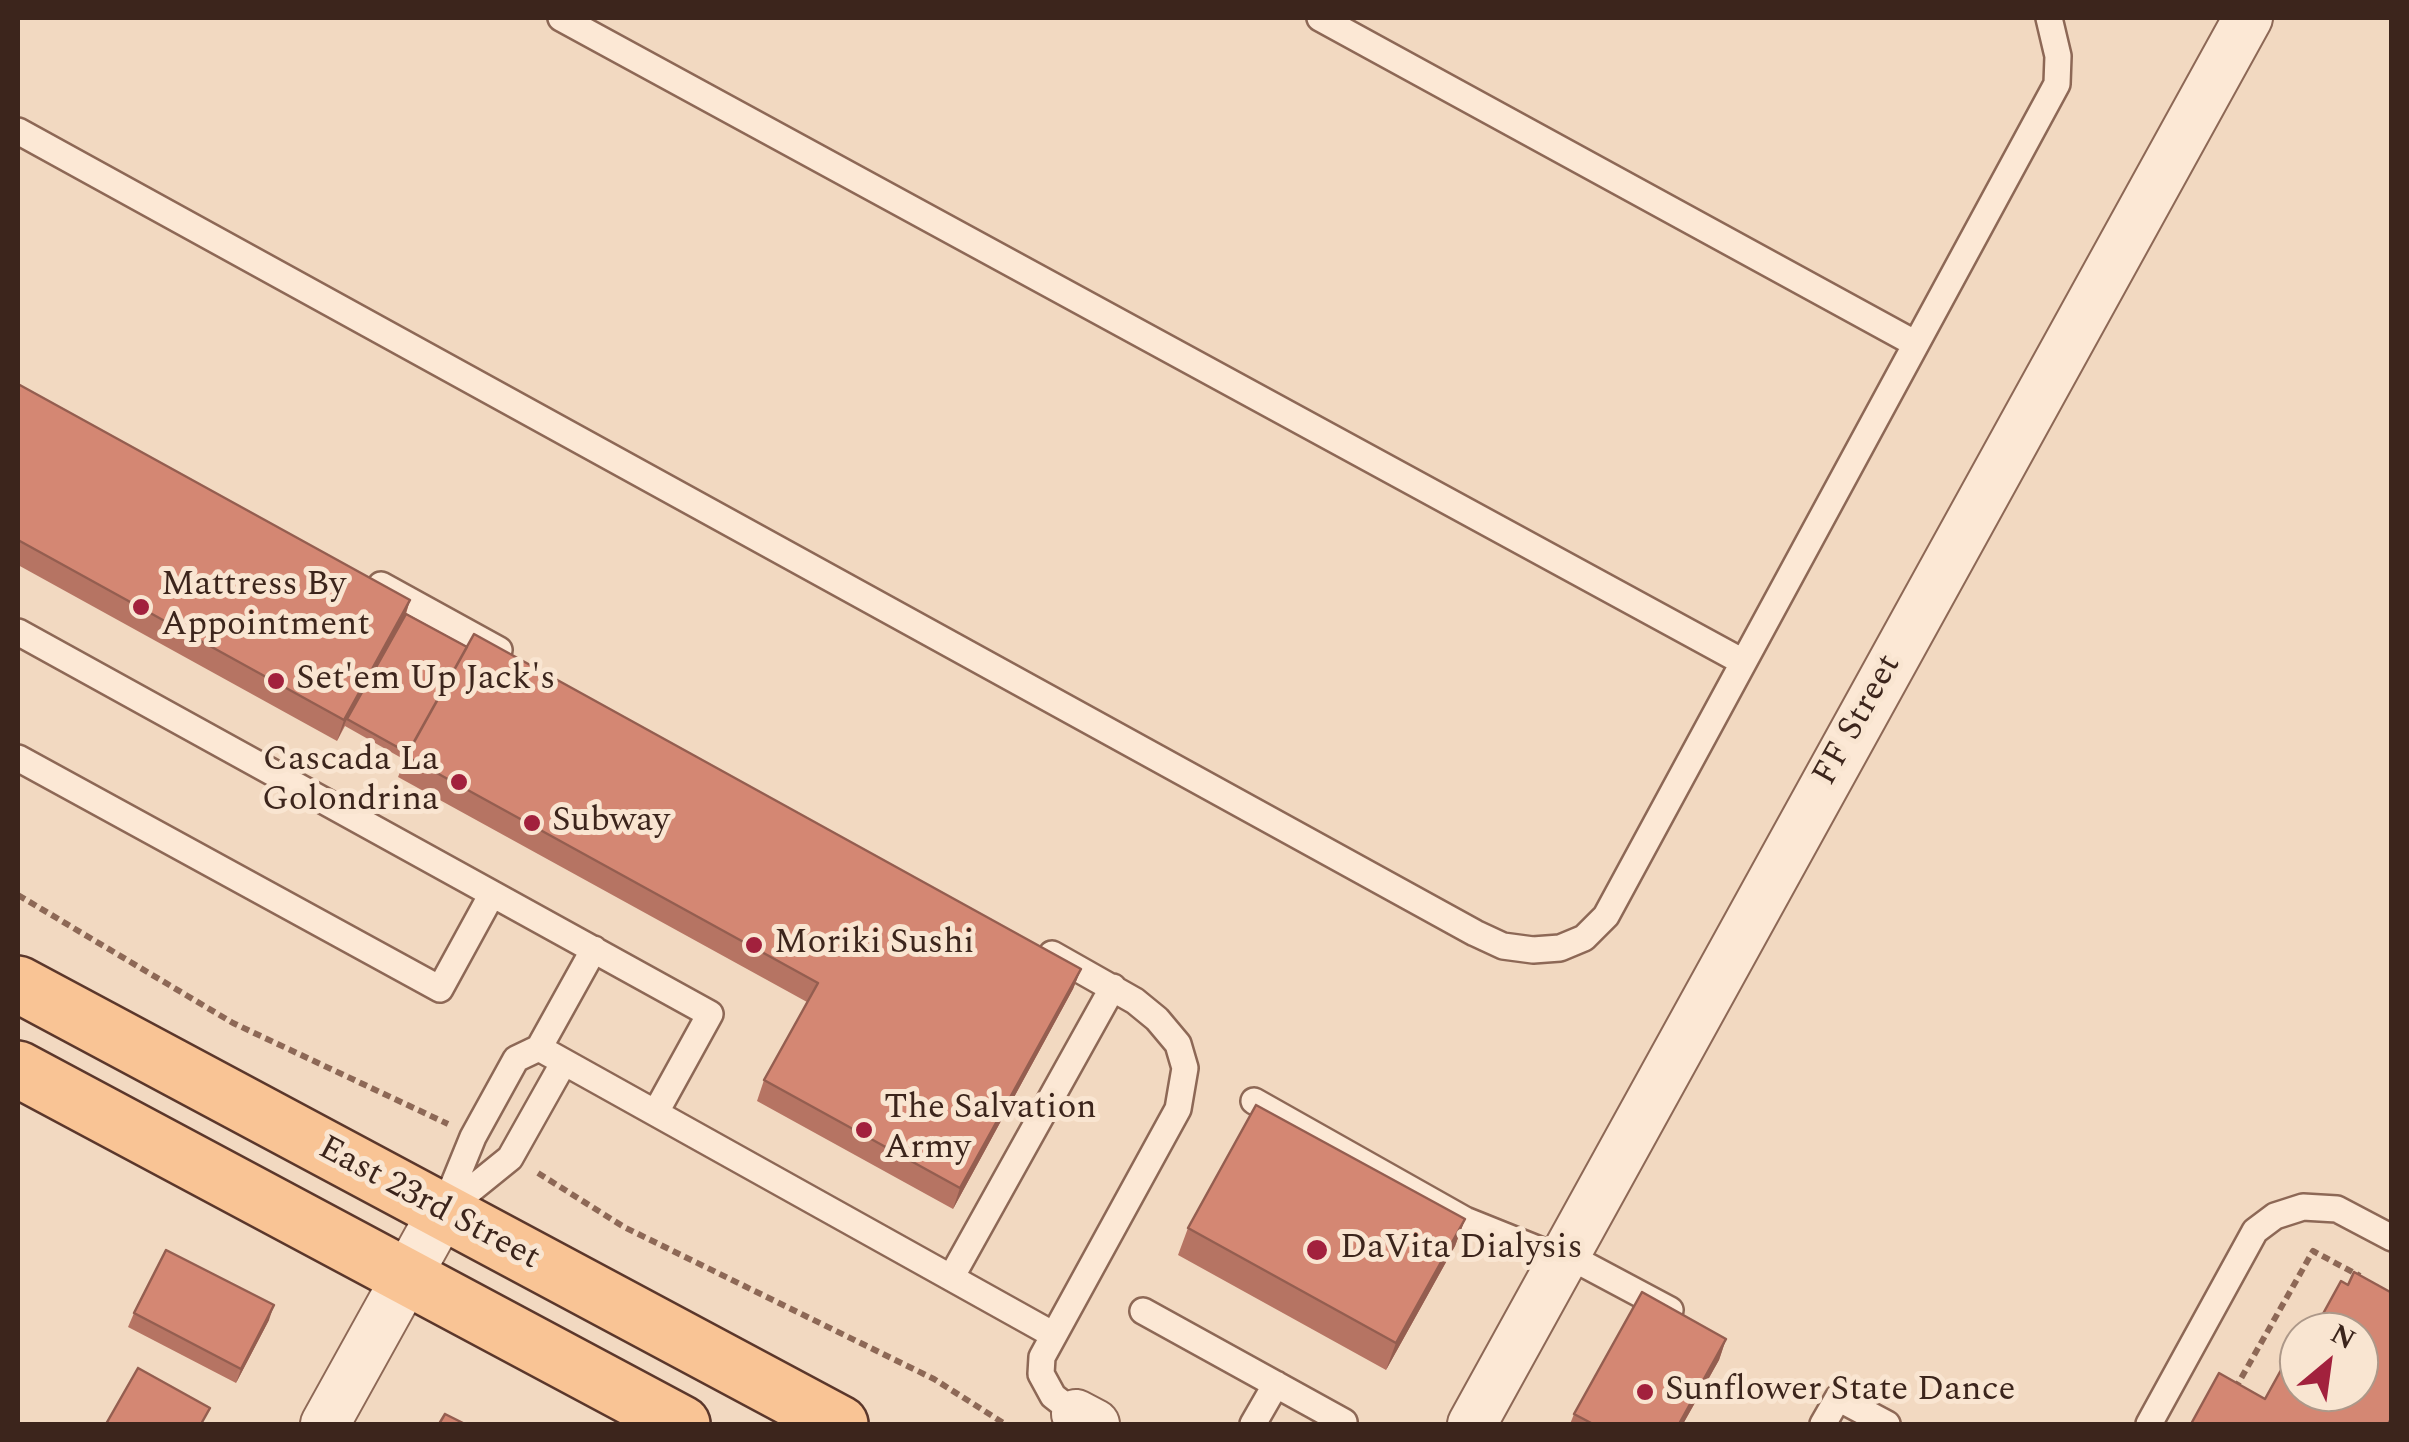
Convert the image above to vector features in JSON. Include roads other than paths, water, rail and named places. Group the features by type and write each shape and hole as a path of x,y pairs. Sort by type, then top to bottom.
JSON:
{"main road":[{"name":"East 23rd Street","path":"18,984 840,1424"},
{"path":"18,1069 682,1424"}],"street":[{"name":"FF Street","path":"1472,1424 2248,18"},
{"path":"325,1424 442,1213"}],"lane":[{"path":"561,18 1743,662"},
{"path":"1320,18 1916,344"},
{"path":"18,131 1502,946 1560,948 1584,938 1606,916 2057,84 2058,56 2049,18"},
{"path":"365,576 522,662"},
{"path":"18,632 710,1014 656,1112"},
{"path":"18,758 440,990 492,894"},
{"path":"1026,939 1113,987 1158,1020 1178,1044 1184,1088 1178,1109 1042,1357 1040,1374 1053,1396 1085,1420"},
{"path":"442,1213 473,1137 516,1059 539,1048 594,949"},
{"path":"952,1276 1113,987"},
{"path":"539,1048 1052,1334"},
{"path":"442,1213 510,1158 564,1062"},
{"path":"1254,1100 1465,1220 1564,1256 1688,1320"},
{"path":"2148,1424 2255,1231 2275,1216 2303,1207 2337,1208 2392,1238"},
{"path":"1144,1311 1344,1422"},
{"path":"1253,1424 1276,1384"},
{"path":"1823,1424 1838,1398 1887,1424"}],"place":[{"name":"Mattress By Appointment","path":"141,607"},
{"name":"Set'em Up Jack's","path":"276,681"},
{"name":"Cascada La Golondrina","path":"459,782"},
{"name":"Subway","path":"532,823"},
{"name":"Moriki Sushi","path":"754,945"},
{"name":"The Salvation Army","path":"864,1130"},
{"name":"DaVita Dialysis","path":"1317,1250"},
{"name":"Sunflower State Dance","path":"1645,1392"}]}
